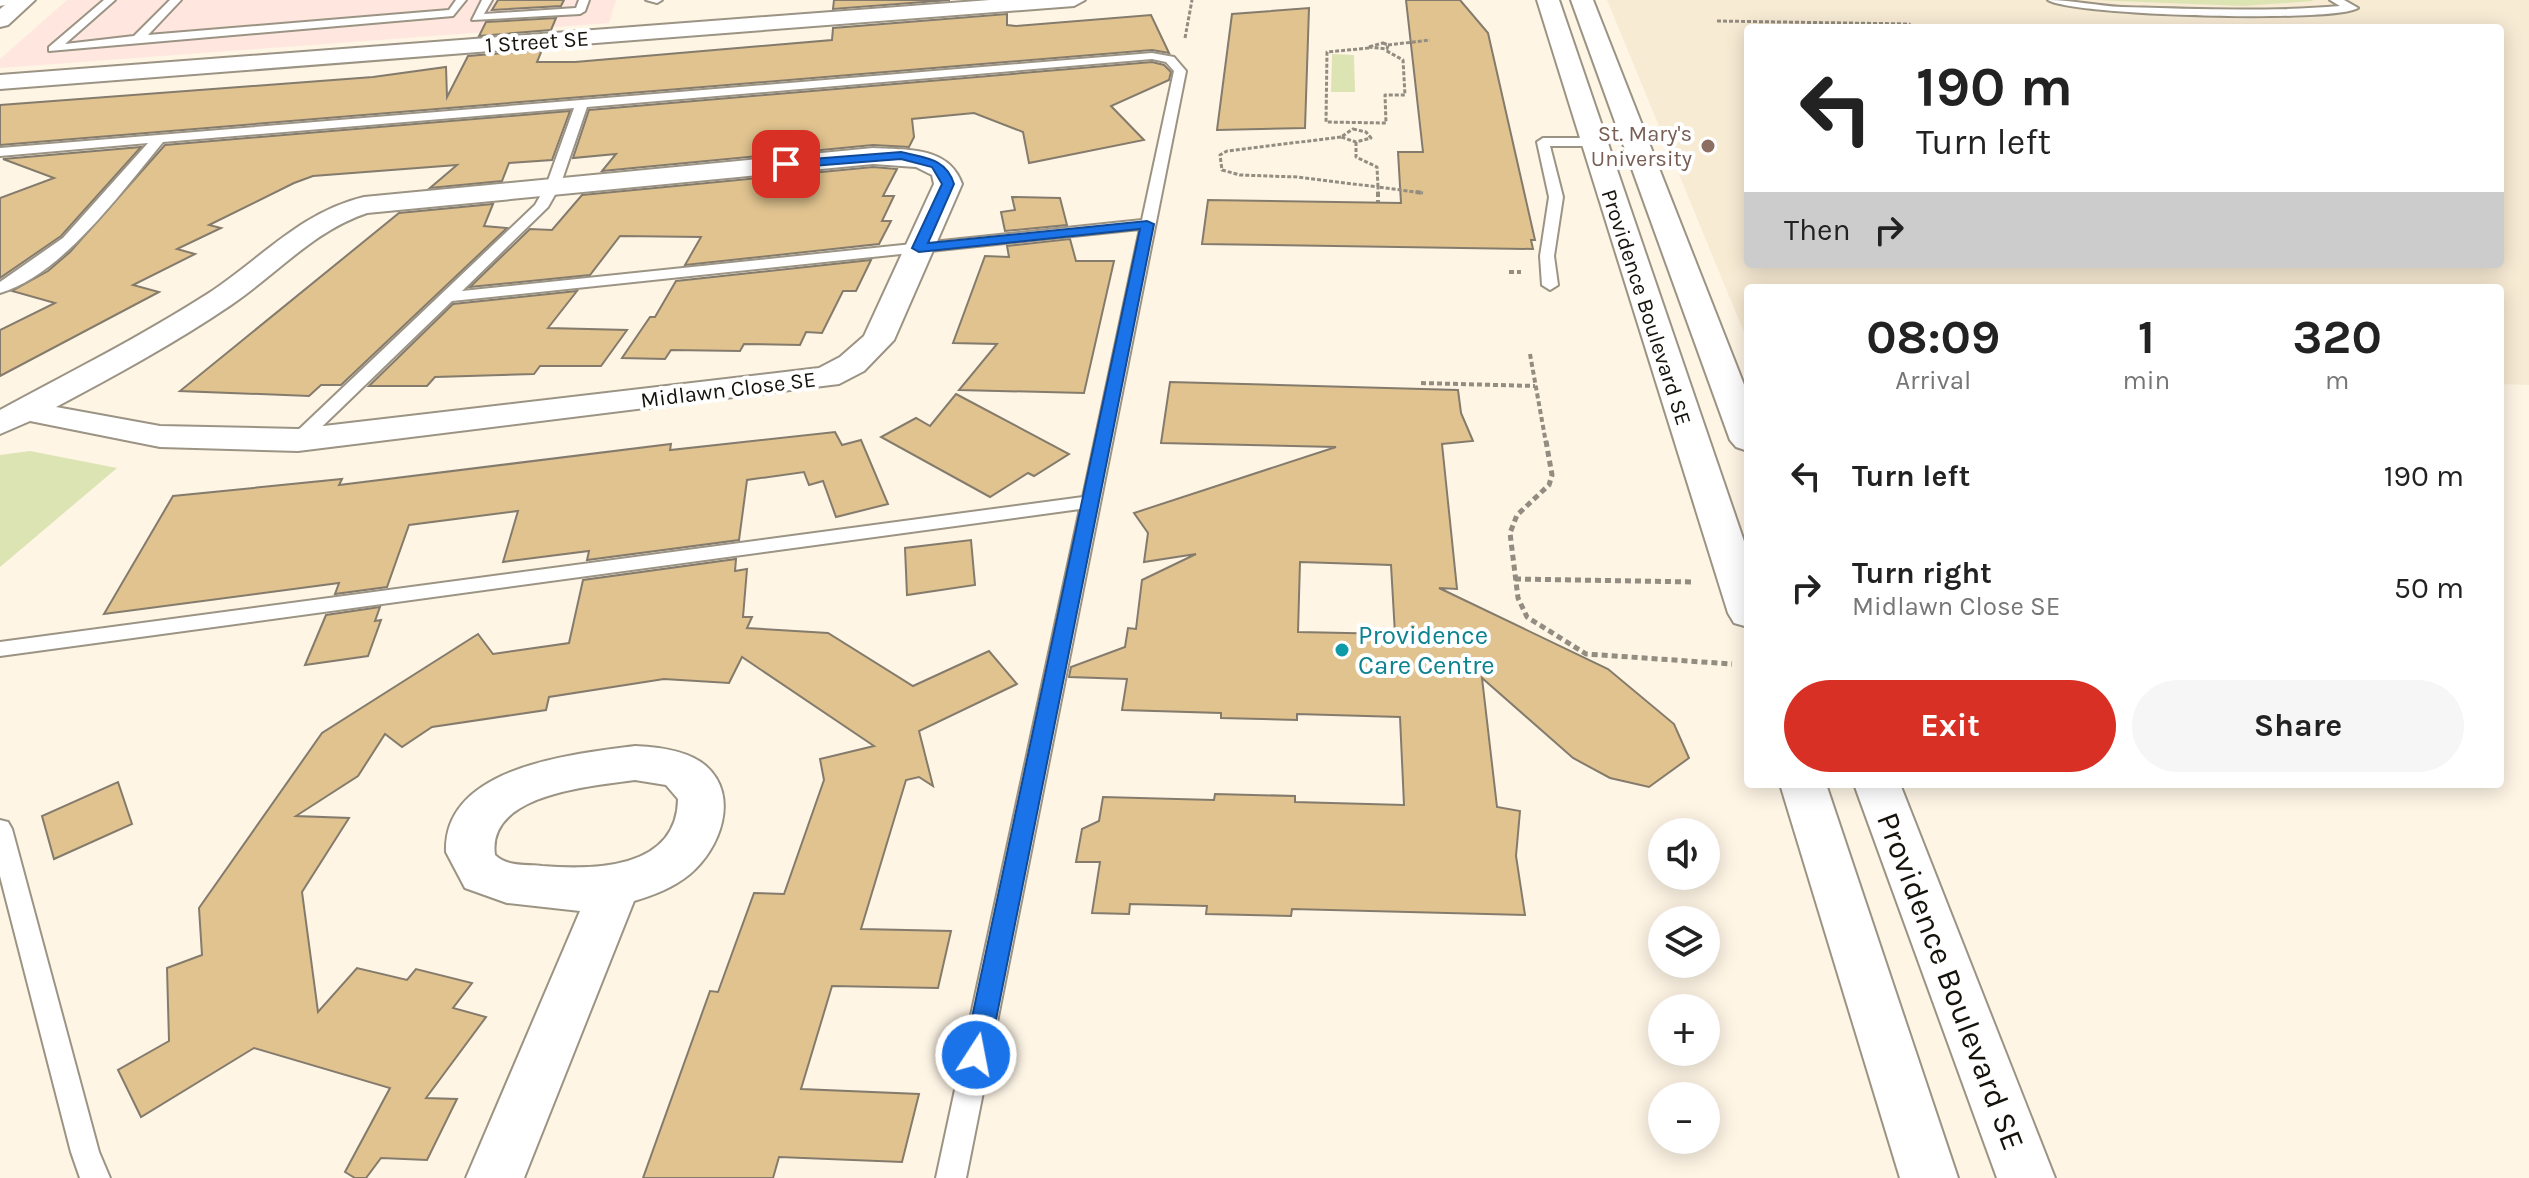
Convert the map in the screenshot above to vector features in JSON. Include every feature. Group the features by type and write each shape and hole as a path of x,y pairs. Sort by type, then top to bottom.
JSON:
{"street":[{"path":"0,20 24,0"},
{"name":"1 Street SE","path":"0,82 897,7 1074,0"},
{"name":"Providence Boulevard SE","path":"1548,0 1744,601"},
{"name":"Providence Boulevard SE","path":"1582,0 1744,429"},
{"name":"Midlawn Close SE","path":"901,155 936,164 944,171 948,184 878,340 852,364 827,377 298,440 223,442 144,437 13,417 224,297 263,270 305,229 324,218 392,201 901,155"},
{"path":"1804,788 1929,1178"},
{"name":"Providence Boulevard SE","path":"1879,788 2026,1178"},
{"path":"495,1178 615,887"}],"lane":[{"path":"0,3 24,0"},
{"path":"110,0 53,49 137,39 453,13 461,0"},
{"path":"137,39 176,0"},
{"path":"487,0 476,18 580,11 584,0"},
{"path":"2053,0 2118,10 2307,12 2353,8 2335,0"},
{"path":"0,152 1152,56 1170,59 1180,71 951,1178"},
{"path":"298,440 541,207 553,186 582,103"},
{"path":"0,288 42,266 65,248 159,139"},
{"path":"1550,285 1547,256 1556,197 1543,142 1592,142"},
{"path":"447,297 1147,224"},
{"path":"0,649 1089,502"},
{"path":"0,829 85,1152 95,1178"}],"path":[{"path":"1170,59 1184,43 1192,0"},
{"path":"1717,21 1909,24"},
{"path":"1369,48 1373,43 1388,45 1430,40"},
{"path":"1385,50 1388,45"},
{"path":"1369,48 1385,50 1403,60 1405,95 1385,95 1386,123 1326,122 1327,52 1369,48"},
{"path":"1357,122 1358,130"},
{"path":"1341,137 1345,131 1358,130 1369,133 1371,138 1356,142 1341,137 1298,138 1280,145 1227,151 1220,155 1219,162 1222,170 1233,175 1298,177 1325,184 1423,193"},
{"path":"1356,142 1356,157 1377,167 1378,202"},
{"path":"1530,354 1552,475 1549,485 1517,515 1510,533 1518,598 1527,617 1586,654 1650,661 1732,664"},
{"path":"1421,383 1535,386"},
{"path":"1515,579 1696,582"}],"shaded area":[{"path":"67,0 616,0 609,23 0,68 0,59"},
{"name":"St. Mary's University","path":"1607,0 2529,0 2529,385 2504,384 2504,284 1744,284 1744,332"}],"green space":[{"path":"2094,0 2312,0 2313,1 2243,6"},
{"path":"1332,54 1354,55 1355,92 1331,92"},
{"path":"30,451 117,468 0,567 0,455"}],"building":[{"path":"498,0 564,0 561,6 492,10"},
{"path":"834,0 950,0 833,9"},
{"path":"1406,0 1460,0 1488,33 1535,240 1531,240 1533,249 1202,244 1208,200 1401,203 1398,152 1423,152"},
{"path":"1309,8 1305,128 1217,130 1232,14"},
{"path":"1007,14 1007,25 1016,26 1151,15 1169,53 1152,50 0,145 0,105 373,77 446,67 447,97 468,56 542,50 537,62 575,62 832,40 833,28"},
{"path":"556,18 551,30 479,36 486,22"},
{"path":"1152,62 1164,65 1171,72 1169,80 1111,106 1144,140 1029,163 1023,132 974,113 912,119 914,137 909,147 873,145 602,171 616,154 573,158 589,110"},
{"path":"570,111 552,160 509,163 502,181 430,188 457,165 313,176 294,183 209,225 221,228 177,249 195,254 133,285 159,292 0,376 0,330 55,303 12,291 48,271 70,252 165,145"},
{"path":"141,147 61,236 0,278 0,198 54,178 3,159"},
{"path":"873,167 897,169 883,196 894,196 882,221 891,221 879,244 685,265 701,237 620,236 590,275 470,287 530,229 552,230 582,195"},
{"path":"1012,197 1060,198 1067,225 1005,231 1001,212 1015,210"},
{"path":"493,204 484,226 507,228 341,385 321,385 309,396 180,391 399,213"},
{"path":"1070,239 1076,261 1114,261 1084,393 959,390 997,344 953,343 985,256 1009,257 1007,246"},
{"path":"871,260 856,291 843,291 822,333 806,332 800,345 744,344 740,351 671,350 665,359 622,358 650,317 655,317 676,281"},
{"path":"577,291 548,328 627,330 601,366 540,366 534,374 435,377 427,386 369,386 453,304"},
{"name":"Providence Care Centre","path":"1170,382 1458,390 1461,413 1473,441 1442,444 1457,589 1439,588 1608,669 1674,724 1689,758 1649,787 1610,778 1573,758 1482,678 1497,807 1520,811 1516,856 1525,915 1292,909 1291,916 1206,914 1207,906 1130,904 1129,914 1092,913 1100,862 1076,862 1082,829 1099,821 1103,797 1214,800 1215,794 1295,796 1295,802 1404,805 1400,717 1297,714 1297,720 1221,718 1221,713 1122,710 1127,679 1069,677 1071,667 1125,647 1128,628 1136,629 1142,580 1196,554 1144,562 1148,533 1134,513 1336,447 1161,443","holes":["1300,562 1391,565 1395,634 1298,632"]},
{"path":"956,394 1069,454 1034,476 1028,473 990,497 881,437 916,418 930,426"},
{"path":"835,432 842,445 861,440 888,504 836,517 823,481 809,485 804,472 747,480 739,540 587,560 589,551 503,562 518,511 409,525 387,587 335,594 339,583 104,614 173,496 342,479 339,485 671,444 670,450"},
{"path":"971,540 975,585 907,595 905,548"},
{"path":"736,559 735,571 747,569 743,617 752,617 747,628 828,633 913,686 989,651 1017,684 919,731 933,786 919,777 906,780 861,929 951,931 938,988 832,986 801,1089 919,1094 902,1162 779,1157 773,1178 643,1178 710,991 718,992 754,893 784,894 824,780 820,759 874,746 742,657 729,683 664,679 549,697 546,710 432,727 402,747 385,734 358,776 296,816 349,818 302,892 318,1012 357,968 407,980 416,969 472,983 453,1008 486,1017 426,1098 457,1099 427,1160 381,1158 366,1178 355,1178 345,1172 390,1088 254,1048 141,1117 118,1070 169,1041 167,968 202,955 199,908 322,733 478,634 493,654 569,643 583,580"},
{"path":"380,607 375,621 381,620 368,656 305,665 326,615"},
{"path":"118,782 132,824 54,859 42,816"}],"place":[{"name":"St. Mary's University","path":"1708,146"},
{"name":"Providence Care Centre","path":"1342,650"}],"route":[{"path":"786,164 901,155 936,164 944,171 948,184 919,248 1147,224 976,1055"}]}
